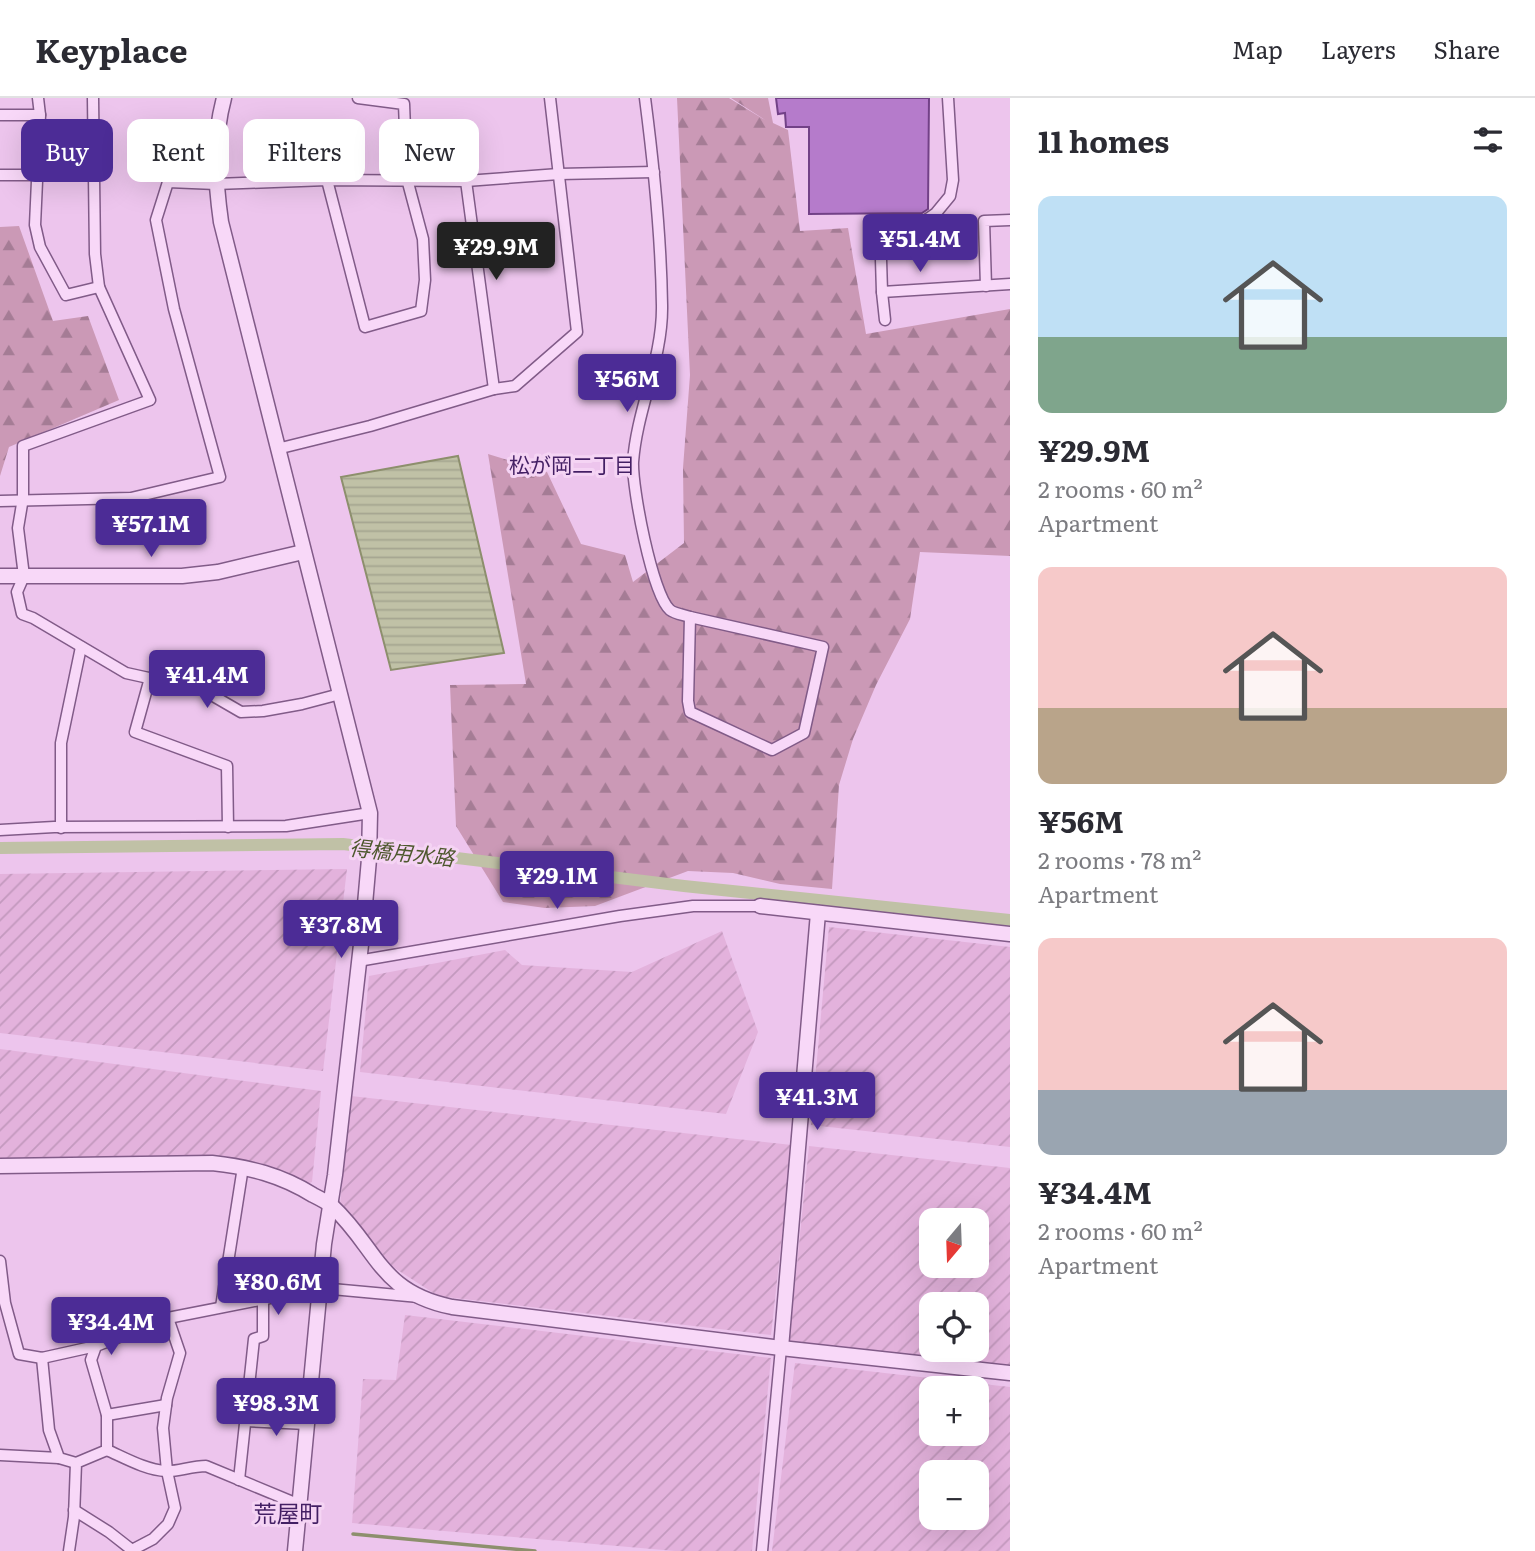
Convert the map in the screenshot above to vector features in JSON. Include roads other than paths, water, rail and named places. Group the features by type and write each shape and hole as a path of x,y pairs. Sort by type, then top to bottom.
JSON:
{"street":[{"path":"38,98 40,119"},
{"path":"93,98 95,254 99,287 150,400 23,446 23,498 18,528 23,576 17,592 22,614 126,673 203,690 241,712 302,704 340,694"},
{"path":"224,98 218,122 216,184 220,222 370,813 369,853 295,1551"},
{"path":"358,98 404,104 405,119"},
{"path":"276,449 370,426 494,389 515,386 577,332 550,98"},
{"path":"645,98 654,172 662,331 633,462 634,484 647,550 660,594 671,611 823,648 804,733 772,750 690,712 690,617"},
{"path":"885,320 880,227 923,222 936,213 950,196 953,180 948,98"},
{"path":"0,114 40,115"},
{"path":"479,180 559,174 654,172"},
{"path":"0,175 21,175"},
{"path":"37,182 35,225 40,247 66,295 99,287"},
{"path":"0,500 131,498 220,477 174,309 156,220 168,182 272,182"},
{"path":"328,182 365,327 421,311 425,280 423,239 408,182"},
{"path":"466,182 494,389"},
{"path":"986,286 984,221 1010,220"},
{"path":"882,292 1010,284"},
{"path":"0,576 197,575 303,552"},
{"path":"61,828 61,743 81,647"},
{"path":"150,678 135,732 227,766 228,827"},
{"path":"0,830 286,826 370,813"},
{"path":"358,961 693,906 760,906 1010,934"},
{"path":"761,1551 818,913"},
{"path":"0,1166 212,1163 243,1167 267,1172 331,1205 380,1266 401,1287 431,1303 781,1348 1010,1373"},
{"path":"221,1307 243,1167"},
{"path":"0,1261 5,1303 19,1354 42,1358 96,1346 169,1318 321,1288 421,1298"},
{"path":"239,1480 254,1339 262,1336 262,1299"},
{"path":"74,1510 109,1532 132,1551 153,1539 168,1524 175,1508 167,1471 163,1428 166,1405 180,1353 169,1318"},
{"path":"96,1346 91,1360 107,1415 107,1450"},
{"path":"42,1358 49,1430 59,1458"},
{"path":"107,1415 166,1405"},
{"path":"245,1421 307,1424"},
{"path":"0,1455 59,1458 76,1463 107,1450 133,1462 167,1471 206,1466 300,1505"},
{"path":"69,1551 76,1463"}],"waterway":[{"name":"得橋用水路","path":"0,848 343,844 684,886 1010,920"},
{"path":"353,1534 535,1551"}],"district":[{"name":"松が岡二丁目","path":"572,463"},
{"name":"荒屋町","path":"288,1512"}]}
